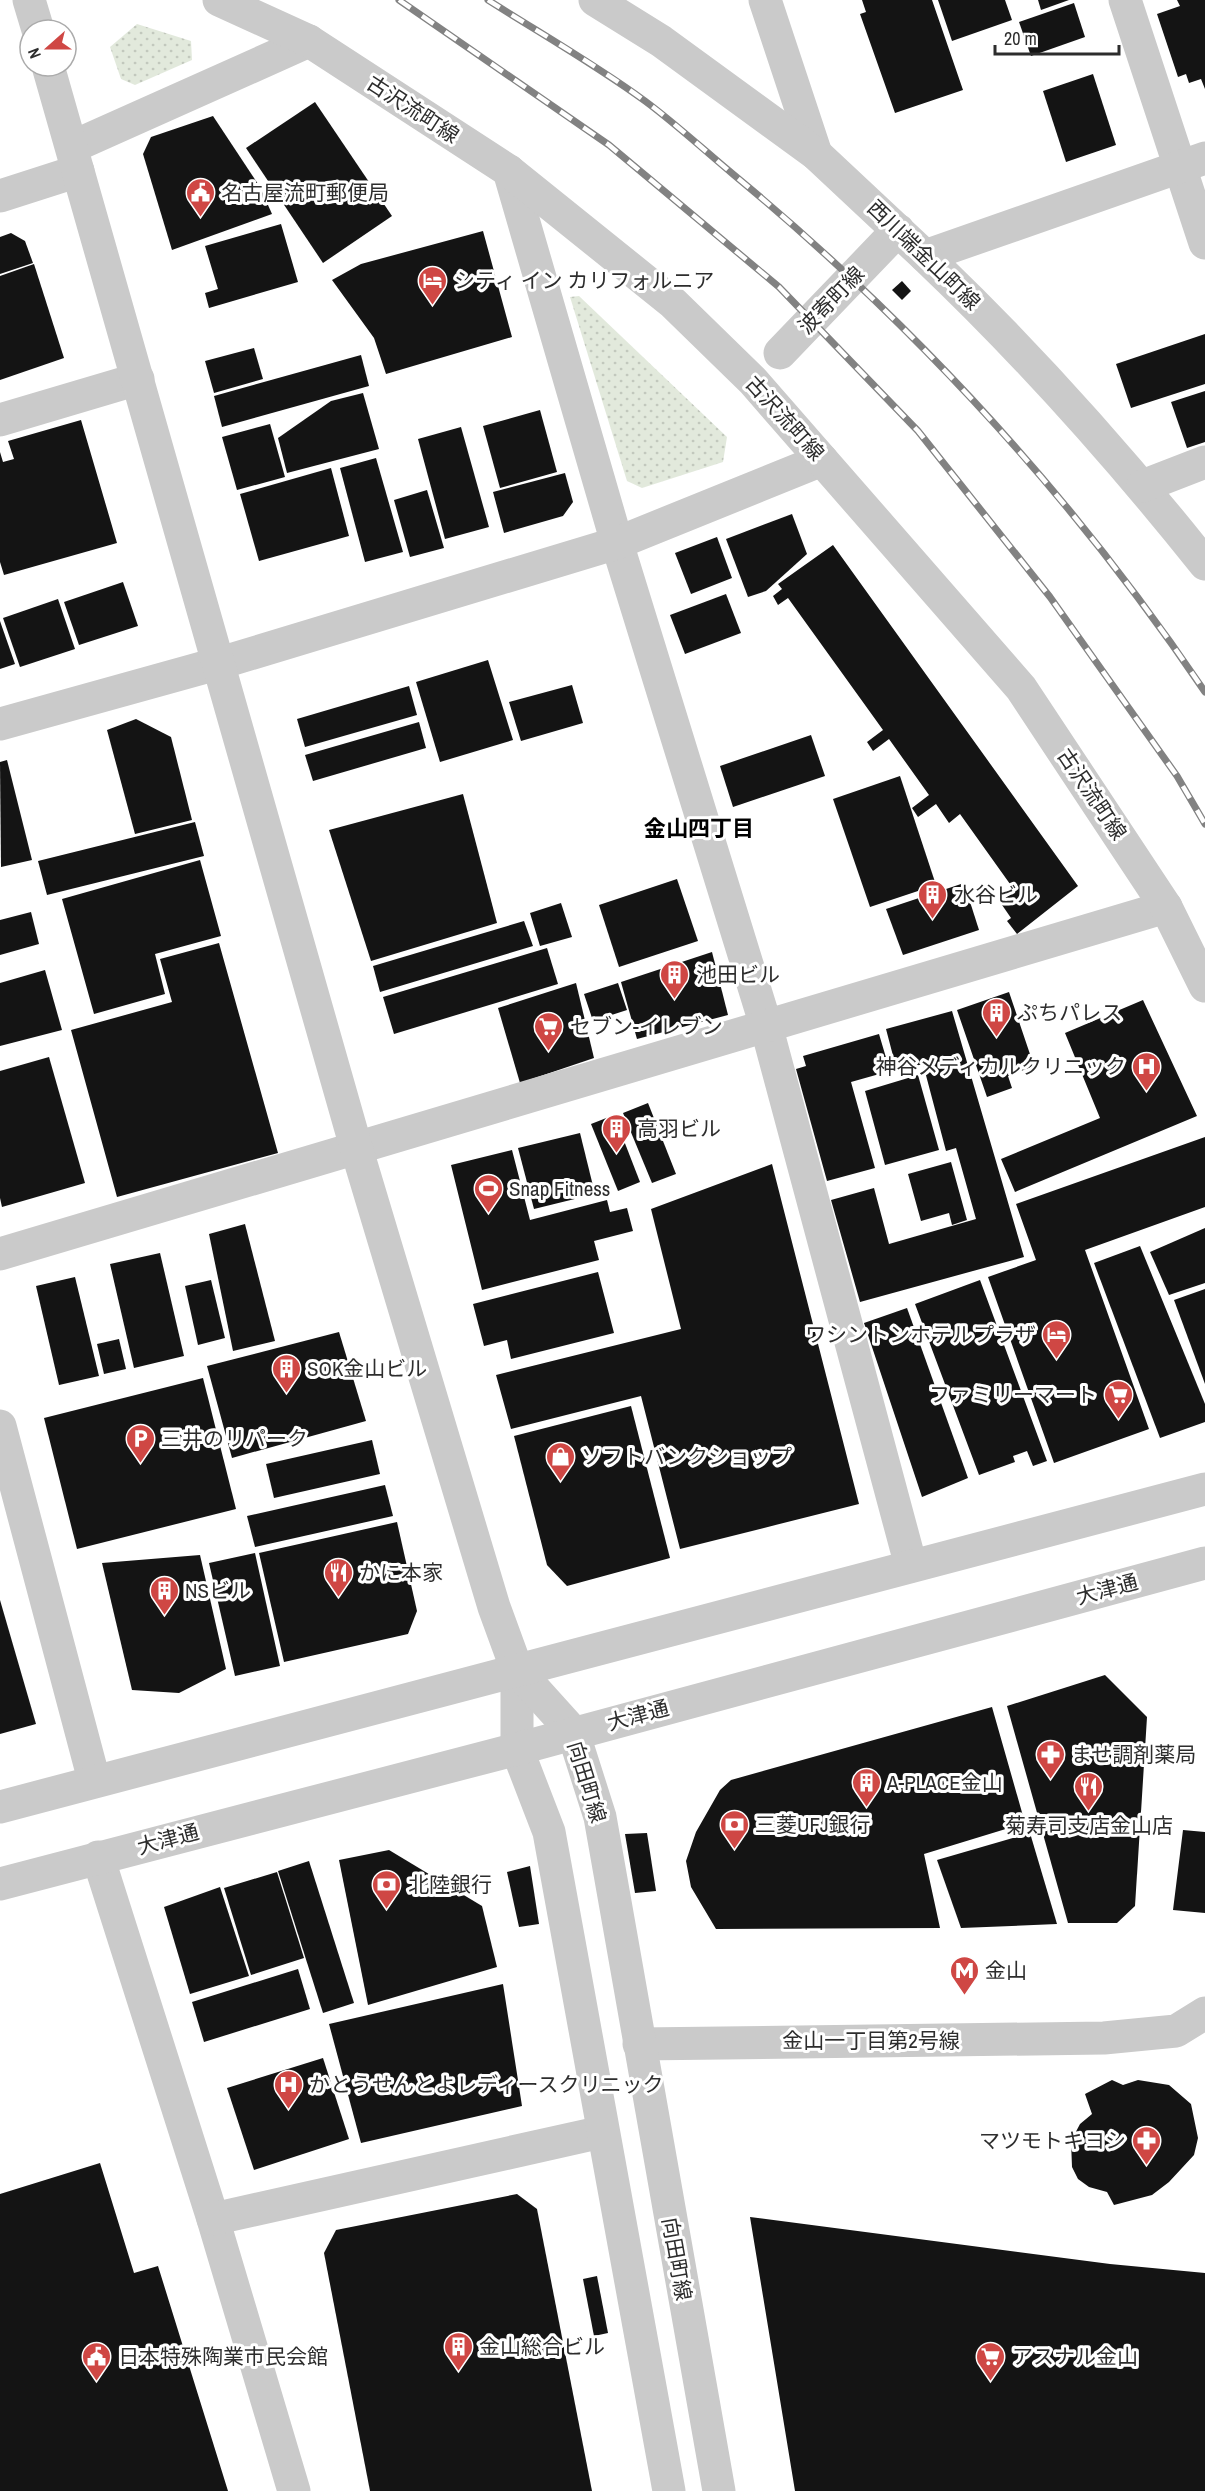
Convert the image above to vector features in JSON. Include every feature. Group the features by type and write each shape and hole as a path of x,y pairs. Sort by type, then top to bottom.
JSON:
{"street":[{"path":"29,0 34,18"},
{"name":"古沢流町線","path":"219,0 309,41 509,171 674,303 753,381 1021,688 1167,907 1205,986"},
{"name":"西川端金山町線","path":"595,0 661,41 816,154 995,324 1143,486 1205,564"},
{"path":"765,0 816,154"},
{"path":"1125,0 1192,163 1205,243"},
{"path":"0,196 309,41"},
{"path":"51,78 220,663 356,1147 494,1607 517,1670 517,1749 549,1832 669,2491"},
{"path":"925,256 1192,163"},
{"path":"509,171 616,543 767,1029 911,1566"},
{"name":"波寄町線","path":"787,346 898,230"},
{"path":"0,420 138,379"},
{"path":"0,724 220,663 616,543 822,460"},
{"path":"1143,486 1205,462"},
{"path":"0,1254 356,1147 767,1029 1167,907"},
{"path":"0,1426 94,1780"},
{"path":"0,1807 94,1780 1205,1489"},
{"name":"大津通","path":"0,1884 517,1749 1205,1563"},
{"name":"向田町線","path":"517,1670 573,1732 600,1817 719,2491"},
{"path":"98,1857 213,2220 294,2491"},
{"name":"金山一丁目第2号線","path":"639,2044 1104,2038 1176,2031 1205,2013"},
{"path":"213,2220 602,2132"}],"shaded area":[{"path":"137,24 191,41 192,60 135,85 121,79 110,47"},
{"path":"579,296 727,437 723,462 642,488 627,481 570,297"}],"building":[{"path":"862,0 932,0 963,90 895,113 860,14 866,12"},
{"path":"938,0 1005,0 1012,20 952,41"},
{"path":"1038,0 1069,0 1041,10"},
{"path":"1177,0 1205,0 1205,89 1201,79 1189,83 1186,74 1178,77 1157,14 1180,6"},
{"path":"1074,3 1085,37 1031,56 1019,22"},
{"path":"1093,74 1116,145 1066,162 1043,91"},
{"path":"315,102 392,216 323,263 246,148"},
{"path":"213,116 260,187 272,214 172,250 143,154 151,137"},
{"path":"281,224 298,282 209,308 205,293 218,289 205,246"},
{"path":"483,231 512,337 386,374 374,338 332,280 361,264"},
{"path":"11,233 25,241 33,263 0,274 0,237"},
{"path":"34,264 64,358 0,380 0,276"},
{"path":"902,281 911,291 902,300 892,290"},
{"path":"1205,334 1205,384 1131,408 1116,364"},
{"path":"254,348 263,379 214,393 205,361"},
{"path":"361,355 369,386 222,427 214,396"},
{"path":"1205,391 1205,442 1187,448 1171,402"},
{"path":"363,393 379,449 287,473 278,438 331,401"},
{"path":"540,410 557,472 500,488 483,426"},
{"path":"81,420 117,543 4,575 0,562 0,452 3,462 14,459 8,441"},
{"path":"270,424 285,477 237,490 222,437"},
{"path":"461,427 489,527 445,539 418,439"},
{"path":"376,458 403,552 365,562 340,468"},
{"path":"331,468 349,536 259,561 240,494"},
{"path":"565,473 573,502 563,516 504,533 493,492"},
{"path":"427,490 444,548 410,557 394,500"},
{"path":"792,514 807,554 766,591 748,597 726,539"},
{"path":"717,537 732,578 691,594 675,553"},
{"path":"833,545 1078,886 1017,934 1007,921 1011,918 1000,902 1015,891 960,814 949,823 936,804 918,817 912,808 929,795 889,739 873,751 867,742 883,730 788,598 778,605 773,596 782,589 778,584"},
{"path":"123,582 138,626 79,645 64,602"},
{"path":"726,594 741,633 685,654 670,615"},
{"path":"58,599 75,649 20,667 3,618"},
{"path":"0,621 15,664 0,669"},
{"path":"488,660 513,740 440,762 416,682"},
{"path":"572,685 583,723 521,741 509,702"},
{"path":"409,686 417,715 305,747 297,719"},
{"path":"136,719 171,737 192,820 135,834 107,730"},
{"path":"419,722 426,748 313,781 305,755"},
{"path":"811,735 825,776 733,807 720,766"},
{"path":"7,760 32,860 1,867 0,762"},
{"path":"900,776 936,885 870,907 833,799"},
{"path":"463,794 497,923 371,961 329,830"},
{"path":"195,822 204,856 47,895 38,861"},
{"path":"200,860 221,936 155,954 165,994 94,1014 62,899"},
{"path":"677,879 698,941 619,967 599,905"},
{"name":"水谷ビル","path":"964,883 979,930 903,955 886,909"},
{"path":"561,903 572,937 540,946 530,913"},
{"path":"31,912 39,944 0,955 0,920"},
{"path":"524,921 533,946 380,992 373,966"},
{"path":"219,943 278,1153 117,1197 71,1030 172,1002 160,959"},
{"path":"547,948 558,984 394,1034 383,997"},
{"name":"池田ビル","path":"712,952 728,1015 637,1039 621,982"},
{"path":"45,970 62,1030 0,1046 0,983"},
{"path":"576,983 594,1058 520,1083 498,1008"},
{"path":"618,983 627,1010 593,1021 584,994"},
{"name":"ぷちパレス","path":"1009,992 1034,1066 1008,1076 1012,1088 987,1097 957,1010"},
{"path":"1143,1000 1197,1116 1015,1192 1001,1159 1100,1118 1065,1033"},
{"path":"952,1011 1024,1257 860,1302 831,1200 874,1188 889,1244 976,1219 956,1148 946,1151 923,1064 897,1071 886,1029"},
{"path":"879,1034 890,1071 851,1082 875,1168 827,1181 796,1069 806,1066 803,1056"},
{"path":"49,1057 85,1183 2,1207 0,1198 0,1071"},
{"path":"918,1075 939,1150 885,1165 865,1091"},
{"path":"648,1103 676,1174 652,1183 623,1113"},
{"name":"高羽ビル","path":"614,1115 640,1182 618,1191 591,1124"},
{"path":"580,1133 595,1194 534,1209 518,1148"},
{"path":"1205,1137 1205,1207 1085,1250 1149,1429 1054,1463 988,1277 1036,1260 1016,1204"},
{"path":"512,1150 530,1220 607,1200 610,1212 627,1208 633,1231 594,1241 599,1260 482,1290 451,1165"},
{"path":"951,1162 967,1220 952,1225 949,1213 921,1221 908,1174"},
{"path":"772,1164 859,1504 680,1549 641,1396 511,1429 496,1375 681,1329 651,1209"},
{"path":"245,1224 275,1341 233,1351 209,1234"},
{"path":"1205,1228 1205,1283 1169,1295 1150,1252"},
{"path":"1140,1246 1205,1404 1205,1422 1160,1438 1094,1263"},
{"path":"160,1253 184,1356 134,1368 110,1264"},
{"path":"598,1272 614,1333 511,1359 507,1340 484,1346 473,1304"},
{"path":"75,1277 99,1376 59,1385 36,1286"},
{"path":"211,1280 225,1338 198,1345 185,1286"},
{"path":"980,1280 1047,1461 1033,1466 1027,1451 1013,1456 1015,1462 979,1475 915,1304"},
{"path":"1205,1289 1205,1384 1174,1300"},
{"path":"907,1308 968,1478 922,1497 864,1323"},
{"name":"SOK金山ビル","path":"339,1332 366,1421 232,1458 207,1366"},
{"path":"119,1339 126,1369 104,1374 97,1344"},
{"name":"三井のリパーク","path":"203,1378 236,1509 77,1549 44,1418"},
{"path":"631,1406 670,1558 567,1586 547,1565 514,1436"},
{"path":"372,1440 380,1474 274,1498 266,1464"},
{"path":"385,1485 393,1516 255,1547 247,1516"},
{"path":"397,1522 417,1611 408,1634 284,1662 259,1553"},
{"path":"255,1553 280,1666 235,1676 209,1563"},
{"name":"NSビル","path":"200,1555 226,1669 179,1693 132,1690 102,1563"},
{"path":"0,1600 36,1724 0,1734"},
{"name":"菊寿司支店金山店","path":"1105,1675 1147,1717 1135,1906 1117,1923 1068,1923 1007,1706"},
{"name":"A-PLACE金山","path":"992,1707 1025,1823 924,1854 940,1928 716,1929 691,1887 686,1861 696,1832 720,1790 731,1780"},
{"path":"1183,1830 1205,1832 1205,1913 1173,1910"},
{"path":"647,1833 656,1891 635,1893 625,1834"},
{"path":"1030,1833 1057,1924 961,1928 937,1860"},
{"path":"389,1850 482,1906 497,1967 368,2005 339,1860"},
{"path":"309,1861 354,2003 323,2013 278,1871"},
{"path":"530,1866 539,1924 519,1927 507,1872"},
{"path":"277,1872 304,1958 251,1975 224,1888"},
{"path":"220,1887 249,1976 190,1994 164,1907"},
{"path":"298,1969 310,2009 204,2042 192,2002"},
{"path":"503,1984 522,2106 361,2143 329,2024"},
{"path":"323,2058 349,2139 254,2170 227,2088"},
{"path":"1112,2080 1123,2085 1138,2080 1169,2085 1191,2104 1198,2138 1194,2155 1169,2182 1152,2195 1114,2205 1107,2192 1089,2187 1078,2179 1072,2167 1071,2141 1080,2124 1092,2114 1085,2094"},
{"name":"日本特殊陶業市民会館","path":"100,2163 134,2273 158,2266 228,2491 0,2491 0,2194"},
{"name":"金山総合ビル","path":"517,2194 537,2209 592,2491 370,2491 324,2253 336,2230"},
{"name":"アスナル金山","path":"750,2217 1110,2264 1205,2273 1205,2491 795,2491"},
{"path":"597,2276 608,2333 594,2336 583,2279"}],"railway":[{"path":"399,0 609,145 779,287 918,431 1050,597 1177,776 1205,824"},
{"path":"488,0 568,49 657,110 801,232 865,291 928,353 1046,482 1155,620 1205,692"}],"place":[{"name":"名古屋流町郵便局","path":"200,218"},
{"name":"シティ イン カリフォルニア","path":"433,306"},
{"name":"水谷ビル","path":"933,920"},
{"name":"池田ビル","path":"675,1000"},
{"name":"ぷちパレス","path":"996,1038"},
{"name":"セブン-イレブン","path":"549,1052"},
{"name":"神谷メディカルクリニック","path":"1147,1092"},
{"name":"高羽ビル","path":"616,1154"},
{"name":"Snap Fitness","path":"488,1214"},
{"name":"ワシントンホテルプラザ","path":"1057,1360"},
{"name":"SOK金山ビル","path":"286,1394"},
{"name":"ファミリーマート","path":"1118,1420"},
{"name":"三井のリパーク","path":"140,1464"},
{"name":"ソフトバンクショップ","path":"560,1482"},
{"name":"かに本家","path":"338,1598"},
{"name":"NSビル","path":"164,1616"},
{"name":"ませ調剤薬局","path":"1050,1780"},
{"name":"A-PLACE金山","path":"866,1808"},
{"name":"菊寿司支店金山店","path":"1089,1812"},
{"name":"三菱UFJ銀行","path":"734,1850"},
{"name":"北陸銀行","path":"387,1910"},
{"name":"金山","path":"964,1996"},
{"name":"かとうせんとよレディースクリニック","path":"288,2110"},
{"name":"マツモトキヨシ","path":"1147,2166"},
{"name":"金山総合ビル","path":"458,2372"},
{"name":"日本特殊陶業市民会館","path":"97,2382"},
{"name":"アスナル金山","path":"991,2382"}],"district":[{"name":"金山四丁目","path":"699,828"}]}
